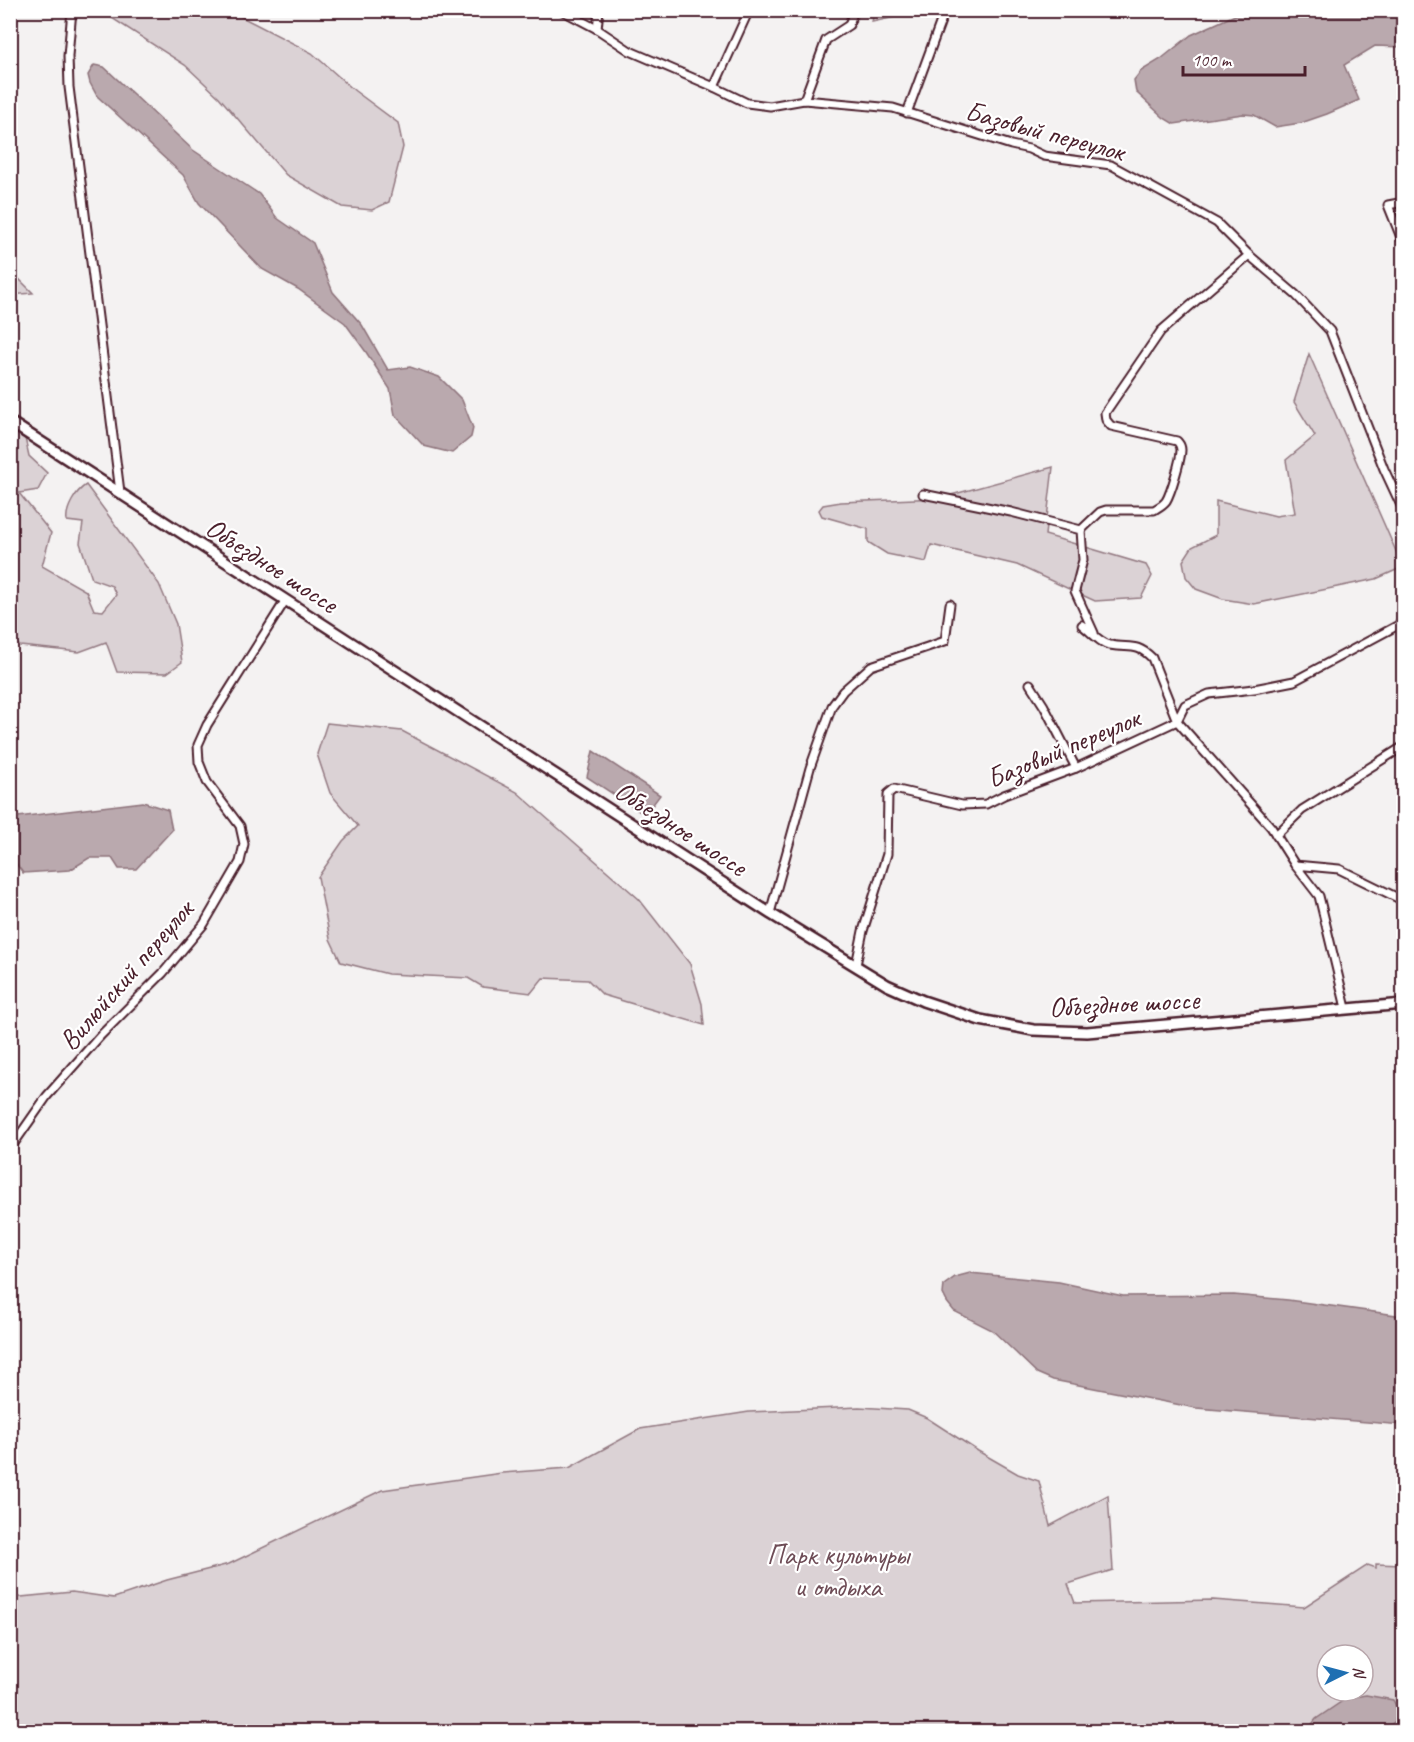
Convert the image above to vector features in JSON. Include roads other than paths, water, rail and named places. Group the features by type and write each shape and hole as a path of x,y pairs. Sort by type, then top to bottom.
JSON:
{"main road":[{"name":"Объездное шоссе","path":"10,422 770,913 887,985 980,1020 1033,1030 1087,1032 1404,1004"}],"street":[{"path":"72,10 68,56 69,87 120,492"},
{"name":"Базовый переулок","path":"561,10 597,29 630,51 747,103 770,106 804,100 893,108 1029,149 1044,156 1111,165 1217,223 1249,255 1296,295 1330,331 1384,469 1404,512"},
{"path":"597,29 599,10"},
{"path":"714,87 749,10"},
{"path":"804,100 826,40 849,25 854,10"},
{"path":"908,113 945,10"},
{"path":"1404,202 1388,205 1404,245"},
{"path":"1081,530 1100,512 1154,510 1166,501 1170,494 1181,447 1177,441 1111,426 1106,420 1105,413 1161,331 1249,255"},
{"path":"923,494 1011,512 1081,530"},
{"path":"1081,530 1083,560 1075,591 1096,636"},
{"name":"Вилюйский переулок","path":"10,1149 47,1096 101,1035 163,973 204,924 240,862 244,844 240,826 207,782 199,762 198,746 207,725 285,601"},
{"path":"770,913 810,768 832,706 843,691 871,666 945,641 950,604"},
{"name":"Базовый переулок","path":"856,965 862,931 887,854 888,794 890,791 894,789 962,806 986,804 1076,768 1177,721 1185,705 1209,694 1254,689 1294,681 1404,622"},
{"path":"1082,625 1108,645 1134,646 1152,658 1177,721 1271,827 1295,865 1319,896 1346,1008"},
{"path":"1030,684 1076,768"},
{"path":"1276,835 1302,810 1404,746"},
{"path":"1295,865 1339,869 1404,902"}],"park label":[{"name":"Парк культуры и отдыха","path":"838,1570"}]}
